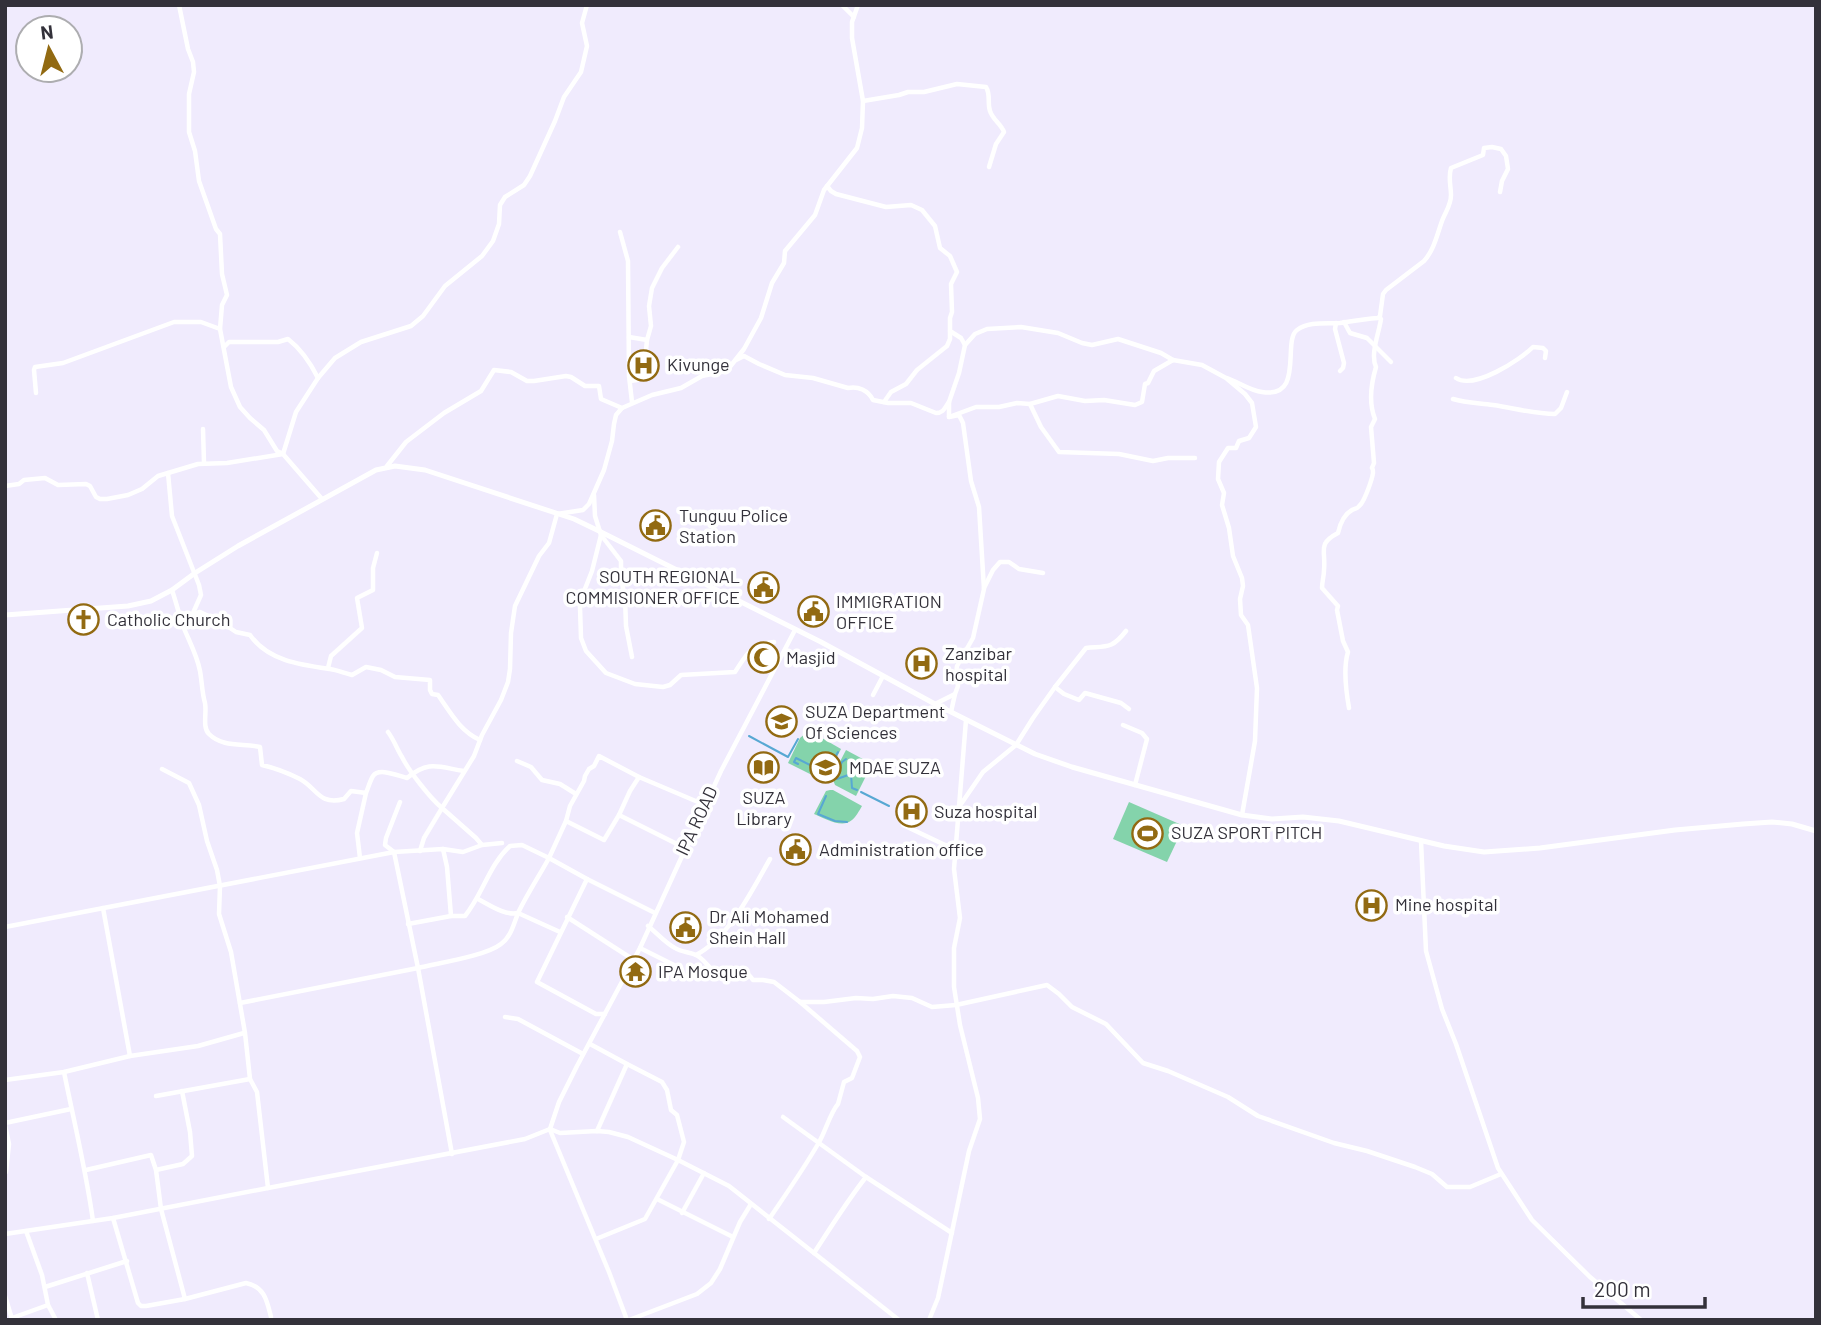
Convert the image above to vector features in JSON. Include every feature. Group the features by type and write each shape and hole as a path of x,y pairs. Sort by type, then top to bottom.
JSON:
{"main road":[{"path":"5,615 128,606 151,601 238,546 376,470 407,467 425,470 557,514 600,533 795,630 966,720 1050,760 1242,815 1272,819 1303,817 1339,821 1467,851 1499,852 1772,822 1816,831"}],"street":[{"path":"179,5 194,72 189,94 189,132 200,181 220,234 222,274 227,295 222,305 220,329 232,387 240,407 264,430 277,451 284,454 322,499"},
{"path":"284,454 296,412 335,358 360,342 411,327 423,316 445,286 482,256 493,241 499,224 500,205 505,197 524,185 530,176 564,97 581,72 587,46 582,23 587,5"},
{"path":"842,5 854,17"},
{"path":"420,851 424,838 474,757 508,682 515,606 539,556 549,543 557,514 583,510 592,499 604,470 616,415 621,408 632,402 681,388 702,376 726,371 744,349 761,318 772,283 784,263 785,251 816,215 824,190 858,148 863,101 852,38 858,5"},
{"path":"863,101 957,85 986,87 989,92 990,113 1004,131 996,144 989,167"},
{"path":"949,417 950,402 965,345 975,334 987,328 1021,327 1059,332 1092,345 1118,340 1161,353 1173,360 1202,365 1260,392 1278,390 1286,382 1292,360 1293,336 1297,331 1322,323 1378,318 1386,290 1429,256 1448,210 1451,168 1483,155 1484,148 1501,149 1506,156 1508,169 1500,192"},
{"path":"827,186 836,194 873,204 886,207 911,205 922,210 935,226 940,248 950,256 957,272 951,284 952,312 947,346 917,370 906,384 891,392 884,403"},
{"path":"620,232 628,261 632,402"},
{"path":"630,381 637,380 644,370 651,326 649,306 652,288 662,268 678,247"},
{"path":"1349,708 1346,677 1348,652 1336,603 1322,588 1323,550 1326,540 1338,533 1342,520 1363,502 1370,485 1374,463 1371,427 1375,419 1371,412 1371,389 1376,367 1373,354 1381,319"},
{"path":"36,393 35,367 62,363 174,322 201,322 220,329"},
{"path":"1343,322 1350,333 1367,338 1391,362"},
{"path":"1336,323 1335,329 1344,363 1340,371"},
{"path":"950,331 961,338 965,345"},
{"path":"629,337 647,340"},
{"path":"223,347 229,342 278,342 288,339 305,357 318,379"},
{"path":"1456,378 1468,382 1482,378 1523,356 1533,347 1543,348 1546,351 1545,358"},
{"path":"732,363 744,356 795,377 808,377 848,388 855,387 871,395 873,400 884,403 911,403 936,413 940,413 950,402"},
{"path":"949,417 976,407 1030,404 1058,396 1135,405 1142,402 1145,384 1154,370 1173,360"},
{"path":"387,467 406,442 444,413 481,391 494,370 511,372 527,381 570,377 585,386 599,386 601,398 621,408"},
{"path":"1226,378 1245,394 1256,419 1256,427 1249,438 1239,441 1236,448 1227,448 1218,466 1218,479 1224,493 1222,505 1233,556 1242,578 1241,615 1248,625 1257,688 1255,741 1242,815"},
{"path":"1453,399 1525,412 1555,414 1561,408 1567,393"},
{"path":"1030,404 1041,427 1059,452 1119,454 1153,461 1195,458"},
{"path":"949,417 959,415 962,423 971,481 979,508 984,589"},
{"path":"203,429 204,463"},
{"path":"5,486 19,484 24,480 45,478 58,485 86,484 96,497 107,499 142,489 158,476 204,463 227,463 284,454"},
{"path":"168,473 172,516 201,595 193,613"},
{"path":"595,487 595,516 600,533 621,561 626,626 632,657"},
{"path":"600,533 592,571 581,599 581,638 586,651 606,673 635,684 663,687 670,685 681,675 735,672 751,649 759,643 774,642"},
{"path":"328,668 331,656 362,628 356,598 373,590 373,568 377,553"},
{"path":"951,712 958,686 957,666 973,638 984,589 993,570 1000,562 1009,562 1019,569 1043,573"},
{"path":"172,590 200,672 207,713 207,733 223,743 260,747 262,765 302,780 313,791 329,800 344,799 351,791 366,793"},
{"path":"181,618 200,612 236,632 250,635 257,646 283,659 306,666 328,668 352,675 366,667 395,677 430,680 432,694 438,695 449,713 468,734 480,740"},
{"name":"IPA ROAD","path":"550,1129 559,1102 640,948 705,805 795,630"},
{"path":"960,806 983,772 1016,745 1032,718 1086,648 1112,646 1126,631"},
{"path":"873,695 883,676"},
{"path":"1055,687 1079,700 1085,692 1129,709"},
{"path":"935,704 955,694"},
{"path":"929,1320 938,1298 969,1151 980,1119 954,987 954,948 960,918 954,869 966,720"},
{"path":"1123,725 1142,733 1147,739 1135,785"},
{"path":"388,732 403,760 428,794 482,845"},
{"path":"240,1003 418,968 494,948 503,943 549,858 586,773 594,766 599,756 705,805"},
{"path":"517,761 531,767 542,780 560,784 576,794"},
{"path":"360,858 357,833 373,775 377,772 407,778 421,768 431,766 464,772"},
{"path":"163,769 188,783 199,804 206,841 214,859 220,886 219,914 231,952 250,1079 257,1092 268,1188"},
{"path":"566,821 604,839 639,776"},
{"path":"394,852 388,849 385,842 400,802"},
{"path":"619,815 685,848"},
{"path":"903,825 956,848"},
{"path":"1420,841 1426,951 1442,1009 1502,1174 1532,1220 1590,1277 1641,1320"},
{"path":"5,927 394,852 443,849 463,852 482,845 502,844"},
{"path":"408,924 465,916 478,900 494,865 510,846 522,845 655,913"},
{"path":"443,849 451,916"},
{"path":"394,852 452,1154"},
{"path":"696,955 713,943 728,926 770,859"},
{"path":"587,880 537,982 596,1013 605,1014"},
{"path":"478,900 506,913 518,913 560,932"},
{"path":"103,908 130,1056"},
{"path":"567,917 634,960"},
{"path":"648,926 675,949 696,955 714,972 724,974 743,971 753,980 774,982 857,1051 860,1057 852,1078 844,1082 838,1104 819,1143 769,1219"},
{"path":"640,948 674,965"},
{"path":"800,1002 893,996 912,998 932,1007 957,1005 1047,985 1072,1007 1106,1024 1143,1063 1228,1097 1258,1116 1334,1143 1415,1167 1432,1174 1447,1187 1470,1186 1502,1174"},
{"path":"505,1017 518,1019 583,1054"},
{"path":"5,1080 64,1072 130,1056 198,1046 245,1033"},
{"path":"590,1044 662,1082 667,1090 671,1110 677,1115 684,1142 678,1160 645,1219 596,1239"},
{"path":"597,1131 627,1064"},
{"path":"64,1072 79,1150 86,1170 93,1221"},
{"path":"156,1096 250,1079"},
{"path":"156,1171 183,1164 192,1156 183,1091"},
{"path":"6,1172 9,1144 5,1124 71,1110"},
{"path":"783,1117 866,1177 952,1233"},
{"path":"550,1129 628,1320 704,1290 720,1269 751,1204"},
{"path":"5,1234 113,1218 452,1154 525,1139 550,1129 560,1133 597,1131 628,1137 729,1186 899,1320"},
{"path":"86,1170 152,1155 161,1209 185,1299"},
{"path":"682,1213 704,1172"},
{"path":"814,1253 847,1200 866,1177"},
{"path":"657,1199 733,1237"},
{"path":"113,1218 141,1306 185,1299 246,1283 255,1285 264,1294 271,1317"},
{"path":"26,1231 45,1287 48,1305 56,1320"},
{"path":"45,1287 127,1261"},
{"path":"86,1273 98,1320"},
{"path":"5,1296 12,1319 48,1305"}],"green space":[{"path":"806,733 815,734 841,749 828,774 818,778 788,763 800,738"},
{"path":"846,750 872,764 856,796 835,785 832,777"},
{"path":"833,790 862,806 852,820 838,823 814,814 826,791"},
{"name":"SUZA SPORT PITCH","path":"1129,802 1184,826 1167,862 1113,839"}],"waterway":[{"path":"749,736 788,757 798,739"},
{"path":"798,764 794,762 796,758 822,771 828,770 838,752"},
{"path":"846,759 835,775 837,779 851,774 852,788 857,790"},
{"path":"861,792 889,806"},
{"path":"826,796 818,814 835,821 847,822"}],"place":[{"name":"Kivunge","path":"644,365"},
{"name":"Tunguu Police Station","path":"656,526"},
{"name":"SOUTH REGIONAL COMMISIONER OFFICE","path":"763,587"},
{"name":"IMMIGRATION OFFICE","path":"813,612"},
{"name":"Catholic Church","path":"84,620"},
{"name":"Masjid","path":"763,658"},
{"name":"Zanzibar hospital","path":"922,664"},
{"name":"SUZA Department Of Sciences","path":"782,722"},
{"name":"SUZA Library","path":"764,767"},
{"name":"MDAE SUZA","path":"826,768"},
{"name":"Suza hospital","path":"911,812"},
{"name":"SUZA SPORT PITCH","path":"1148,833"},
{"name":"Administration office","path":"796,850"},
{"name":"Mine hospital","path":"1372,905"},
{"name":"Dr Ali Mohamed Shein Hall","path":"686,927"},
{"name":"IPA Mosque","path":"635,972"}]}
